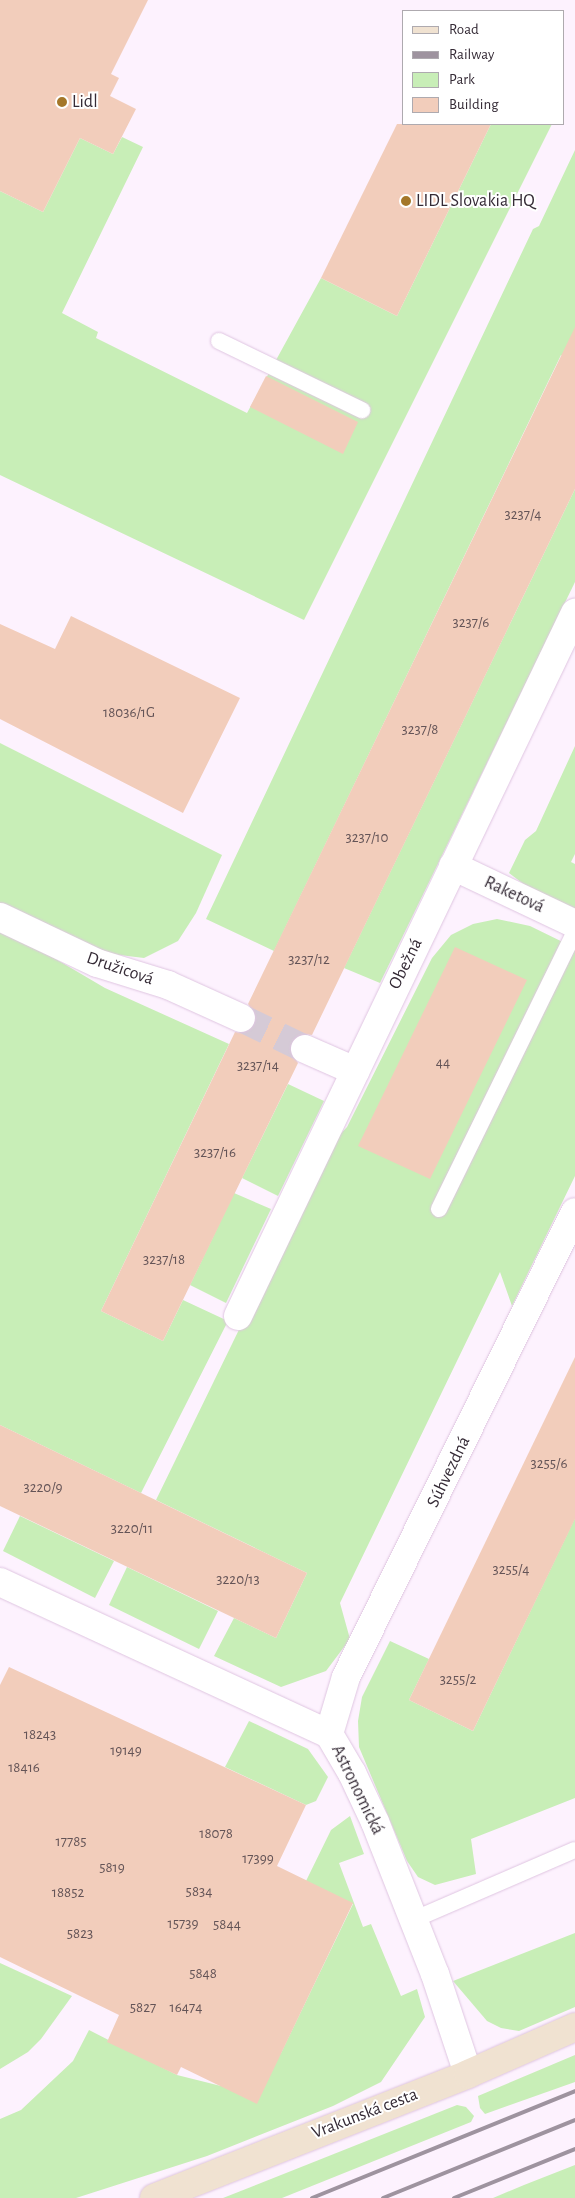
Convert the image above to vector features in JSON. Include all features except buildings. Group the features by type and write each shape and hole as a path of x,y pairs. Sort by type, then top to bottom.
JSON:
{"main road":[{"name":"Vrakunská cesta","path":"154,2198 468,2074 575,2027"}],"street":[{"name":"Obežná","path":"238,1316 575,613"},
{"name":"Raketová","path":"453,866 575,924"},
{"name":"Družicová","path":"0,917 97,963 168,985 241,1018"},
{"path":"305,1049 355,1071"},
{"name":"Súhvezdná","path":"328,1734 346,1676 575,1212"},
{"name":"Astronomická","path":"0,1582 328,1734 352,1773 375,1822 435,1974 468,2074"}],"lane":[{"path":"219,341 362,410"},
{"path":"439,1209 575,932"},
{"path":"413,1920 575,1850"}],"green space":[{"path":"491,125 552,125 304,620 0,475 0,191 43,212 80,138 113,154 122,137 143,147 62,313 98,332 96,338 247,413 321,278 397,316"},
{"path":"575,150 575,362 561,355 274,951 206,919 533,229 539,226"},
{"path":"575,489 575,582 380,983 344,968"},
{"path":"0,743 222,855 196,913 178,941 144,958 103,953 0,904"},
{"path":"575,746 575,854 571,862 575,864 575,910 534,892 509,873 525,840 536,831"},
{"path":"497,919 530,926 575,948 575,1176 512,1306 500,1272 340,1603 350,1639 326,1671 281,1687 214,1656 234,1618 276,1638 307,1573 156,1500 328,1147 347,1127 432,958 451,935 473,924"},
{"path":"0,931 49,955 105,988 229,1044 101,1311 163,1341 183,1300 228,1321 141,1493 0,1425"},
{"path":"288,1084 324,1101 278,1196 242,1178"},
{"path":"234,1193 271,1209 226,1303 190,1285"},
{"path":"20,1516 114,1561 95,1598 3,1551"},
{"path":"575,1518 575,1798 471,1839 476,1874 435,1885 418,1877 407,1861 359,1747 358,1721 362,1697 390,1641 429,1659 409,1700 473,1731"},
{"path":"127,1567 218,1611 199,1649 109,1605"},
{"path":"249,1721 308,1749 328,1777 316,1801 306,1805 225,1767"},
{"path":"350,1816 364,1854 339,1863 363,1927 371,1924 401,1996 417,1989 425,2017 381,2082 333,2106 207,2156 76,2198 0,2198 0,2119 21,2110 73,2061 89,2030 177,2075 221,2086 281,2053 353,1904 306,1881 331,1830"},
{"path":"575,1933 575,2007 519,2031 501,2028 487,2021 453,1981"},
{"path":"0,1963 72,1996 41,2039 28,2052 0,2069"},
{"path":"575,2055 575,2082 485,2114 480,2108 478,2096"},
{"path":"457,2105 466,2107 474,2116 471,2122 282,2198 223,2198"},
{"path":"575,2165 575,2198 493,2198 524,2185"}],"tunnel":[{"path":"241,1018 305,1049"}],"railway":[{"path":"312,2198 575,2091"},
{"path":"383,2198 575,2120"},
{"path":"454,2198 575,2149"}],"place":[{"name":"Lidl","path":"62,102"},
{"name":"LIDL Slovakia HQ","path":"406,201"}]}
